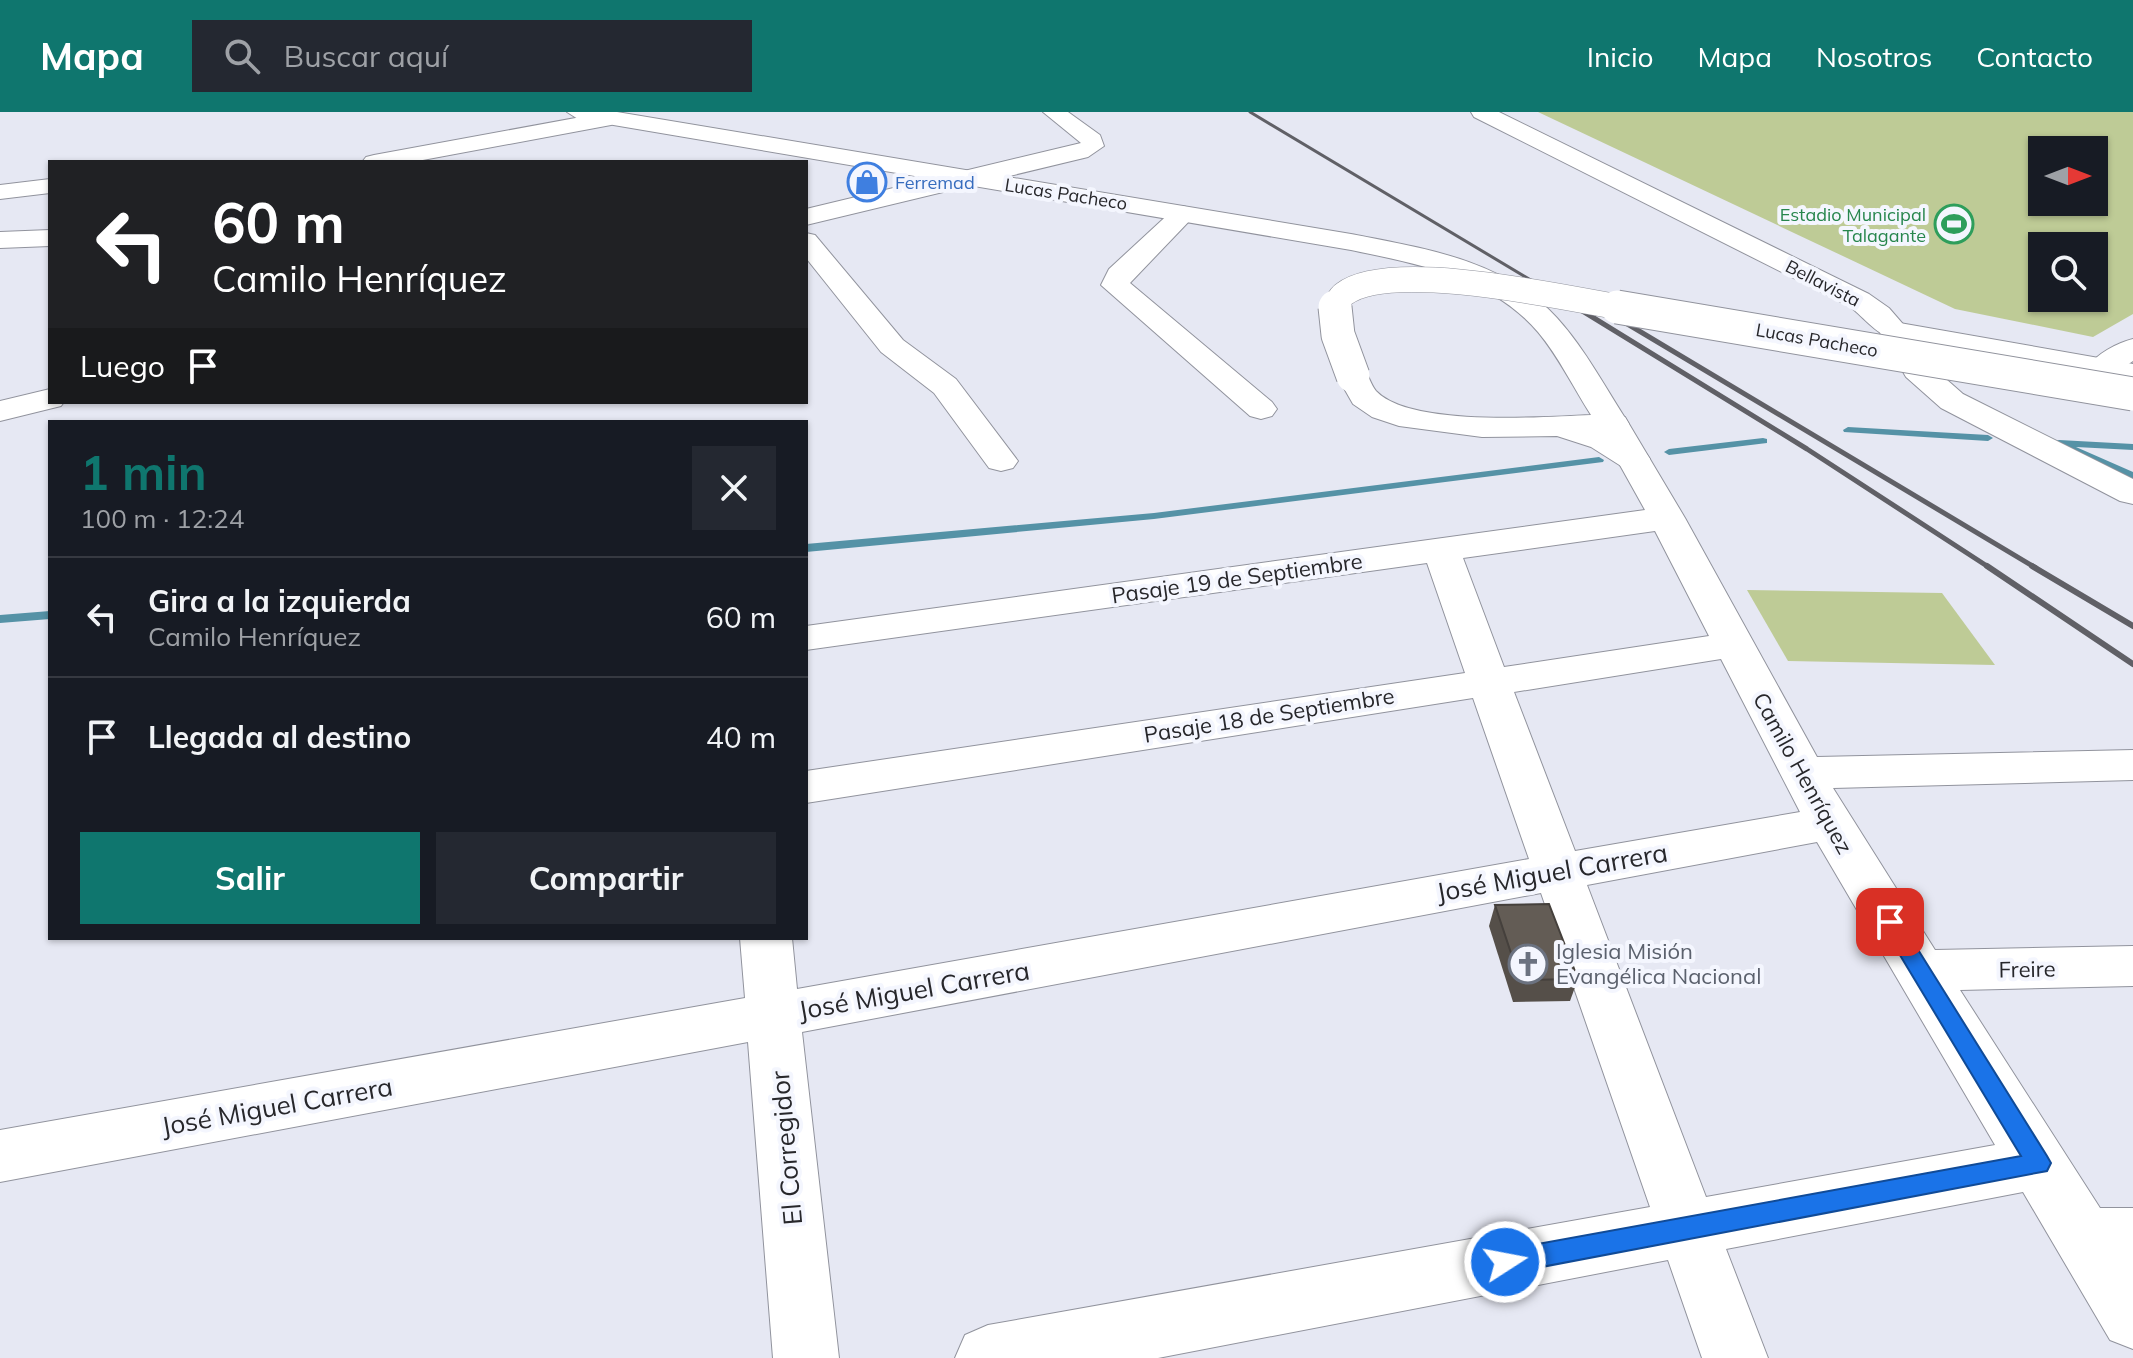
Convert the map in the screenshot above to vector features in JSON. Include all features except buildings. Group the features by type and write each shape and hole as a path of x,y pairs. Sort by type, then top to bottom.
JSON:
{"street":[{"name":"Lucas Pacheco","path":"578,112 1420,256 1466,271 1505,290 1535,312 1603,409 1551,425 1481,426 1405,418 1364,397 1339,336 1334,309 1338,302 1363,286 1421,279 1531,292 2133,394"},
{"path":"808,217 1080,152 1092,146 1092,140 1054,112"},
{"name":"Bellavista","path":"1482,112 1859,300 1885,319 1917,370 1952,401 2133,493"},
{"path":"385,160 611,118"},
{"path":"0,192 48,186"},
{"path":"1183,214 1119,275 1115,285 1261,409"},
{"path":"0,240 48,238"},
{"path":"808,243 892,346 945,386 1001,461"},
{"name":"Lucas Pacheco","path":"1894,331 2133,373"},
{"path":"2102,368 2133,348"},
{"path":"0,411 48,399"},
{"name":"Camilo Henríquez","path":"1603,409 1667,518 1829,823 2039,1163 2108,1237 2133,1318"},
{"path":"1551,425 1603,440 1633,459"},
{"name":"Pasaje 19 de Septiembre","path":"808,638 1667,518"},
{"path":"1441,550 1735,1358"},
{"name":"Pasaje 18 de Septiembre","path":"808,787 1732,645"},
{"path":"1802,773 2133,765"},
{"name":"José Miguel Carrera","path":"0,1156 1557,870 1829,823"},
{"name":"El Corregidor","path":"766,940 806,1358"},
{"name":"Freire","path":"1920,971 2133,966"},
{"path":"988,1358 2039,1163"}],"green space":[{"name":"Estadio Municipal Talagante","path":"1538,112 2133,112 2133,314 2093,337 1955,309"},
{"path":"1747,590 1942,593 1995,665 1788,661"}],"waterway":[{"path":"1848,430 1988,438"},
{"path":"1669,452 1763,441"},
{"path":"2059,443 2133,476"},
{"path":"2068,443 2133,447"},
{"path":"808,548 1154,516 1599,460"},
{"path":"0,619 48,615"}],"railway":[{"path":"1250,112 1579,309"},
{"path":"1590,302 1602,309"},
{"path":"1576,307 1807,449 1989,568"},
{"path":"1599,307 2036,568"},
{"path":"2032,566 2133,626"},
{"path":"1989,568 2133,664"}],"place":[{"name":"Ferremad","path":"867,182"},
{"name":"Estadio Municipal Talagante","path":"1954,224"},
{"name":"Iglesia Misión Evangélica Nacional","path":"1528,964"}],"route":[{"path":"1505,1262 2039,1163 1890,922"}]}
